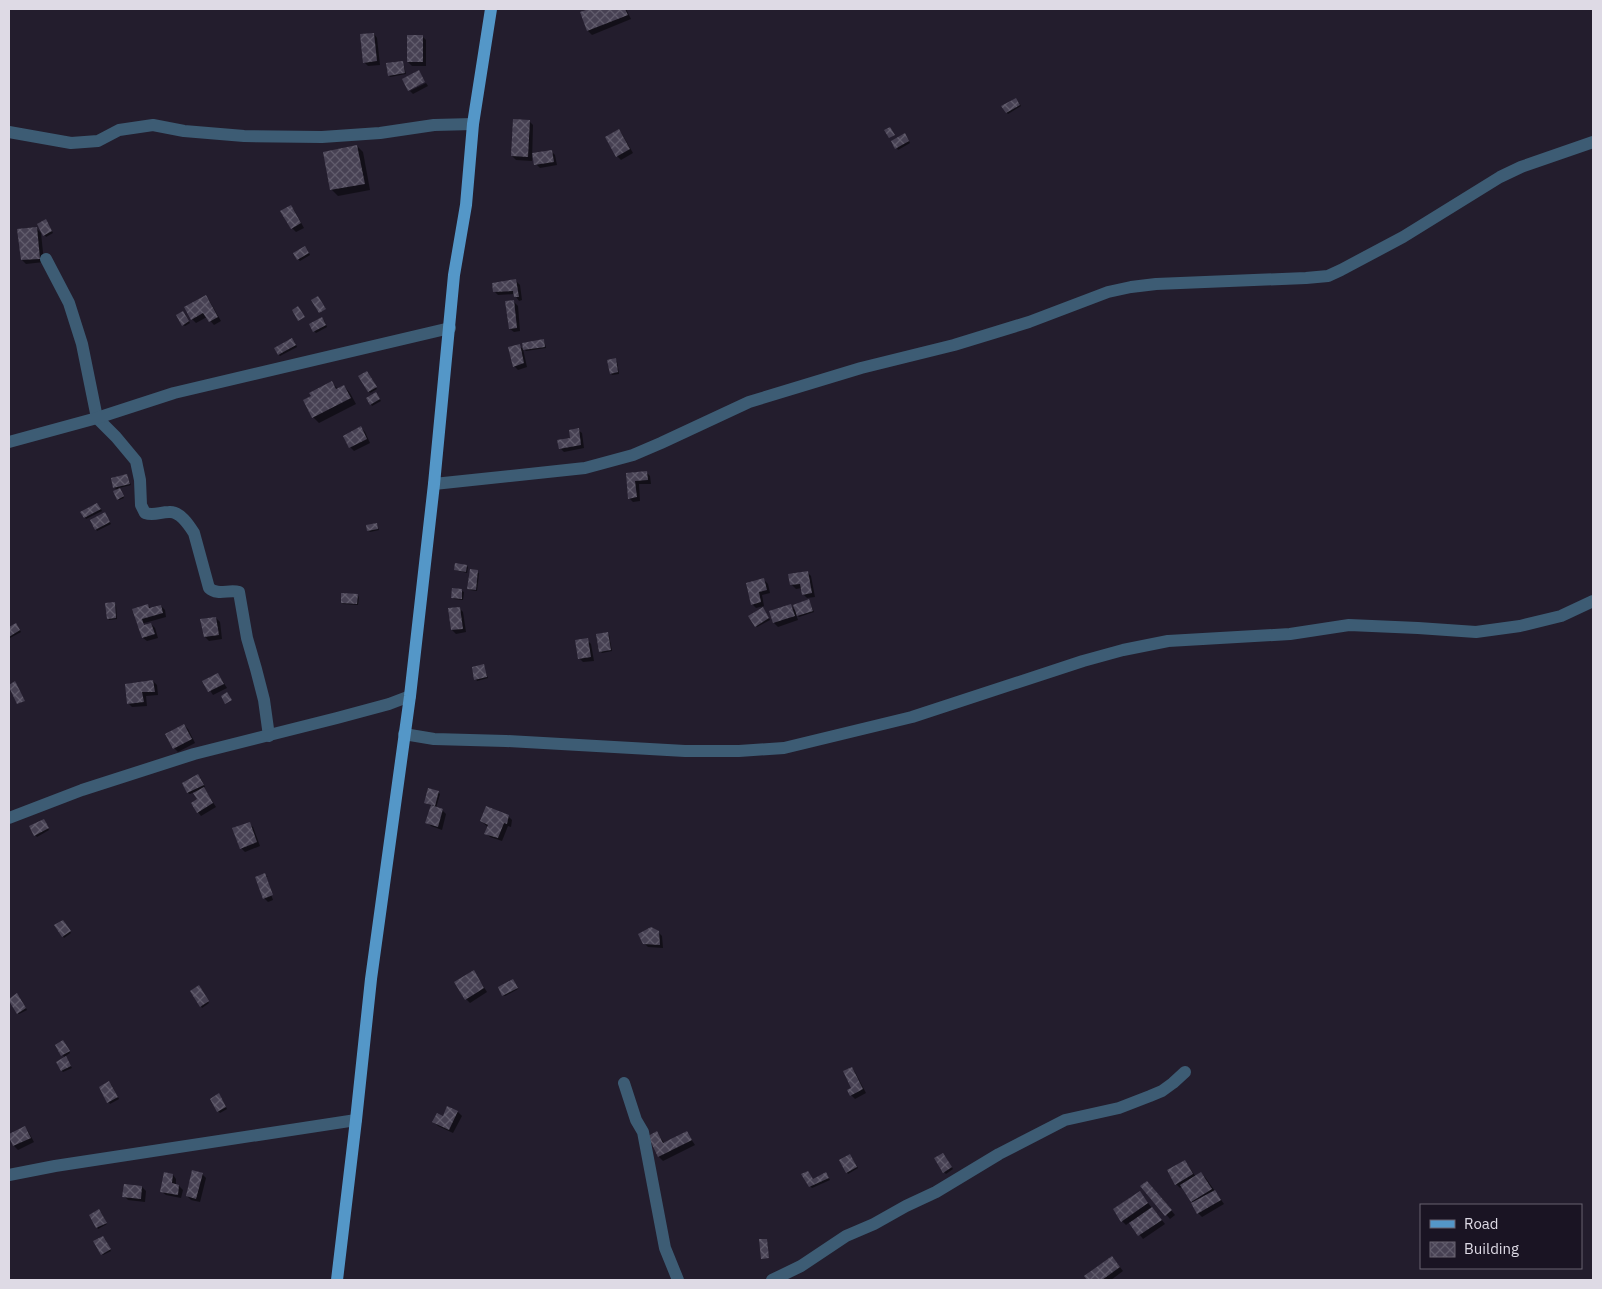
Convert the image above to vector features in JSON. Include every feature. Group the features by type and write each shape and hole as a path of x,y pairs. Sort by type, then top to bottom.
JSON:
{"main road":[{"path":"336,1280 371,979 410,696 434,484 454,275 466,204 473,124 491,9"}],"street":[{"path":"9,132 70,143 98,140 119,130 153,125 184,131 244,136 322,137 380,133 434,125 473,124"},
{"path":"434,484 585,468 633,455 749,402 861,368 954,345 1010,328 1108,292 1156,284 1328,276 1403,237 1500,177 1521,167 1593,142"},
{"path":"46,259 69,302 82,344 97,418 136,461 140,480 141,505 145,513 150,515 170,512 177,514 190,525 194,533 209,588 217,592 239,592 247,638 264,700 269,736"},
{"path":"9,442 97,418 174,393 450,328"},
{"path":"404,734 434,739 685,751 739,752 784,748 912,717 1091,658 1168,641 1290,634 1349,626 1476,632 1520,626 1561,616 1593,600"},
{"path":"9,818 82,790 194,754 269,736 410,696"},
{"path":"772,1280 801,1266 846,1236 874,1224 936,1192 999,1154 1065,1120 1119,1108 1150,1096 1173,1084 1185,1072"},
{"path":"624,1083 636,1120 643,1132 665,1248 678,1280"},
{"path":"9,1175 55,1166 356,1120"}],"building":[{"path":"589,9 625,9 628,15 587,31 580,12"},
{"path":"374,33 377,61 363,63 360,34"},
{"path":"407,35 423,35 423,62 407,62"},
{"path":"403,61 405,73 388,76 386,63"},
{"path":"419,70 425,82 408,91 402,79"},
{"path":"1016,98 1020,105 1006,113 1001,106"},
{"path":"513,119 530,120 528,157 511,156"},
{"path":"890,127 895,135 889,138 884,130"},
{"path":"619,129 630,149 616,157 605,137"},
{"path":"905,133 909,141 895,149 891,141"},
{"path":"357,145 365,184 330,190 323,152"},
{"path":"552,150 554,162 534,165 532,153"},
{"path":"291,205 301,223 291,229 280,211"},
{"path":"46,219 52,231 43,236 37,224"},
{"path":"37,227 40,259 21,260 17,229"},
{"path":"305,246 309,253 297,260 293,253"},
{"path":"516,279 519,297 514,297 513,291 493,292 492,283"},
{"path":"206,295 218,317 209,322 203,313 191,320 184,307"},
{"path":"318,296 326,309 319,313 311,300"},
{"path":"514,300 517,328 509,329 505,301"},
{"path":"298,306 305,317 298,321 292,310"},
{"path":"183,311 189,321 182,326 176,315"},
{"path":"322,317 326,325 313,332 309,324"},
{"path":"292,338 296,345 278,355 274,348"},
{"path":"544,339 545,347 523,350 522,343"},
{"path":"520,344 524,363 513,367 508,347"},
{"path":"616,358 618,372 610,374 607,360"},
{"path":"367,371 377,387 368,392 358,376"},
{"path":"332,381 336,389 344,385 351,398 312,418 303,400 311,396 309,393"},
{"path":"376,392 380,399 370,405 366,398"},
{"path":"361,426 367,439 349,448 343,436"},
{"path":"579,428 581,445 559,449 557,440 570,438 569,430"},
{"path":"647,471 648,480 635,481 637,497 628,499 626,473"},
{"path":"127,474 130,484 113,488 111,478"},
{"path":"120,488 124,496 117,500 113,491"},
{"path":"97,503 101,509 84,518 80,512"},
{"path":"105,512 110,522 95,530 90,520"},
{"path":"377,523 378,529 367,531 366,525"},
{"path":"455,563 467,565 466,572 454,570"},
{"path":"470,569 478,570 476,590 467,589"},
{"path":"808,571 812,593 802,595 800,584 790,585 788,574"},
{"path":"764,578 767,590 759,592 761,602 751,605 746,583"},
{"path":"452,588 462,589 462,599 451,598"},
{"path":"341,593 358,594 357,604 341,603"},
{"path":"809,599 813,611 797,616 793,605"},
{"path":"115,602 116,618 107,619 105,603"},
{"path":"148,604 149,608 161,605 163,613 142,619 144,625 151,623 155,634 142,638 132,609"},
{"path":"791,604 795,616 773,623 769,611"},
{"path":"460,607 463,629 451,630 448,608"},
{"path":"763,607 769,618 755,627 748,616"},
{"path":"216,617 219,635 204,637 200,619"},
{"path":"16,623 20,630 9,637 9,627"},
{"path":"608,632 611,650 599,652 596,634"},
{"path":"588,638 591,657 578,659 575,640"},
{"path":"484,664 487,677 474,680 472,667"},
{"path":"218,673 224,684 208,692 202,681"},
{"path":"153,680 155,692 142,692 144,702 127,704 125,684"},
{"path":"15,681 25,701 17,704 9,687"},
{"path":"227,692 232,700 225,704 221,696"},
{"path":"184,724 192,739 173,749 165,734"},
{"path":"198,774 204,785 187,793 182,783"},
{"path":"204,787 213,803 197,813 191,803 197,799 193,793"},
{"path":"428,788 439,791 435,806 424,803"},
{"path":"431,805 443,809 438,827 425,823"},
{"path":"486,806 509,815 507,824 504,823 498,838 484,834 488,825 480,821"},
{"path":"44,819 49,828 34,836 29,826"},
{"path":"250,822 257,842 240,849 232,828"},
{"path":"265,873 273,895 263,899 255,877"},
{"path":"63,920 71,931 62,937 54,925"},
{"path":"651,927 659,931 660,945 643,944 638,934"},
{"path":"474,970 484,988 465,1000 454,982"},
{"path":"513,979 518,988 502,996 498,987"},
{"path":"199,985 209,1001 200,1007 190,991"},
{"path":"17,993 26,1008 17,1014 9,999"},
{"path":"63,1040 70,1051 61,1056 55,1045"},
{"path":"66,1056 71,1066 61,1071 56,1062"},
{"path":"852,1067 863,1089 850,1096 847,1090 851,1088 843,1071"},
{"path":"109,1081 118,1097 107,1103 99,1087"},
{"path":"219,1093 226,1107 217,1112 210,1099"},
{"path":"447,1106 458,1111 449,1130 432,1122 437,1113 443,1116"},
{"path":"25,1126 31,1138 13,1146 9,1134"},
{"path":"657,1131 663,1143 687,1131 692,1140 658,1157 648,1136"},
{"path":"943,1153 952,1167 943,1173 934,1158"},
{"path":"850,1154 857,1167 846,1173 839,1160"},
{"path":"1185,1160 1193,1174 1175,1185 1167,1170"},
{"path":"192,1170 203,1173 196,1199 186,1196"},
{"path":"808,1171 813,1179 826,1172 829,1178 809,1187 801,1174"},
{"path":"164,1172 173,1174 172,1183 179,1185 178,1195 160,1192"},
{"path":"1201,1172 1212,1189 1191,1202 1180,1185"},
{"path":"1147,1181 1172,1210 1165,1216 1140,1186"},
{"path":"124,1184 142,1186 141,1199 122,1197"},
{"path":"1215,1190 1221,1200 1197,1214 1191,1203"},
{"path":"1140,1191 1148,1203 1121,1222 1113,1209"},
{"path":"1152,1207 1162,1220 1138,1236 1129,1223"},
{"path":"99,1209 107,1223 96,1228 89,1215"},
{"path":"103,1236 111,1249 101,1255 93,1241"},
{"path":"759,1239 767,1239 769,1258 761,1259"},
{"path":"1112,1256 1120,1267 1102,1280 1087,1280 1084,1276"}]}
